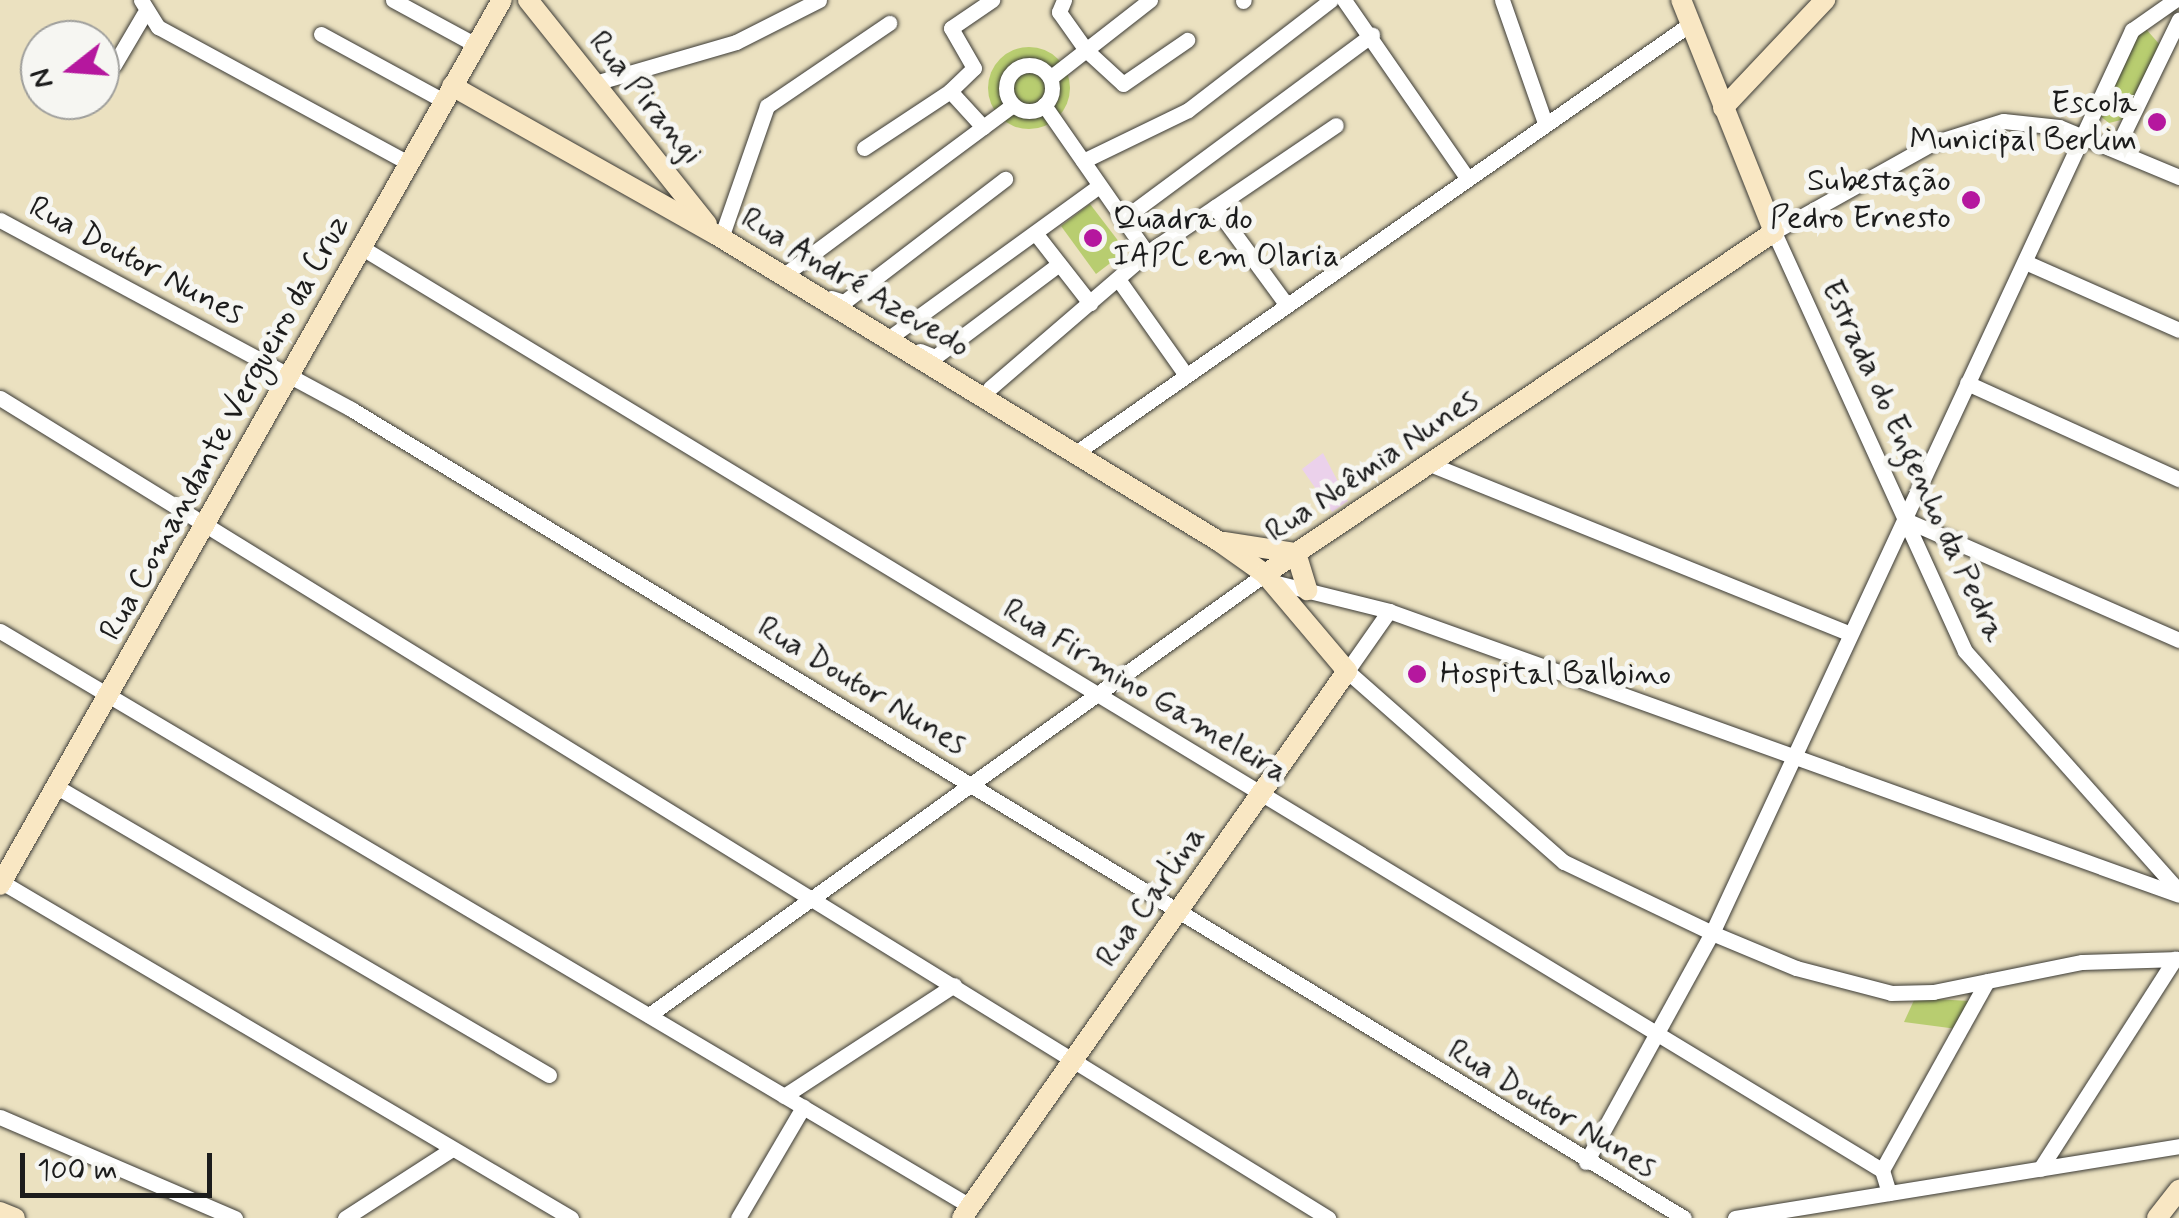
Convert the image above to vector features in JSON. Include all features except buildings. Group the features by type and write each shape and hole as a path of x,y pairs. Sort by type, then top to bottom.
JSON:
{"street":[{"path":"393,0 476,45"},
{"name":"Rua Comandante Vergueiro da Cruz","path":"0,883 502,0"},
{"name":"Rua Pirangi","path":"528,0 718,236"},
{"path":"595,83 736,42 819,0"},
{"path":"864,148 950,91 974,68 952,28 992,0"},
{"path":"1064,0 1060,12 1086,50 1123,84 1187,40"},
{"path":"1148,253 1044,105 1050,78 1150,0"},
{"path":"1083,161 1188,110 1332,0"},
{"path":"1344,0 1372,35 1466,176"},
{"path":"1502,0 1545,123"},
{"name":"Estrada do Engenho da Pedra","path":"1681,0 1774,232 1972,661 2179,893"},
{"path":"1723,108 1825,0"},
{"path":"120,52 143,7 158,28 408,164"},
{"path":"1586,1162 1712,933 1848,633 1908,518 2132,30 2176,7"},
{"path":"2116,148 2166,44 2176,7"},
{"path":"2150,22 2166,44"},
{"path":"718,236 766,106 889,23"},
{"path":"1077,452 1466,176 1690,24"},
{"path":"321,34 448,94"},
{"path":"1123,219 1372,35"},
{"path":"1044,105 1030,111 1013,105 1006,91 1014,69 1033,65 1050,78"},
{"path":"950,91 983,127"},
{"name":"Rua André Azevedo","path":"448,94 787,273 1220,542 1269,578 1347,671"},
{"path":"1004,179 844,302 787,273 1013,105"},
{"name":"Rua Noêmia Nunes","path":"649,1015 808,896 1269,578 1296,553 1774,232 1972,128 2031,121 2085,135 2179,178"},
{"path":"990,388 1148,253 1336,125"},
{"path":"1059,264 935,357 893,336 1100,186"},
{"path":"1215,207 1286,304"},
{"name":"Rua Doutor Nunes","path":"0,220 288,372 1684,1218"},
{"path":"1036,234 1090,303"},
{"name":"Rua Firmino Gameleira","path":"360,246 1882,1170"},
{"path":"2025,262 2179,330"},
{"path":"1118,279 1186,375"},
{"path":"1967,383 2179,479"},
{"path":"0,398 1328,1218"},
{"path":"1430,464 1848,633"},
{"path":"1908,518 2179,640"},
{"name":"Rua André Azevedo","path":"1220,542 1296,553"},
{"path":"1296,553 1306,590"},
{"path":"1269,578 1389,611 1792,760 2179,893"},
{"name":"Rua Carlina","path":"966,1212 1389,611"},
{"path":"0,631 803,1107 966,1212"},
{"path":"1347,671 1564,862 1712,933 1796,968 1891,993 1987,981 2082,962 2177,959"},
{"path":"57,787 549,1075"},
{"path":"0,883 571,1218"},
{"path":"2040,1169 2177,959"},
{"path":"1889,1193 1882,1170 1987,981"},
{"path":"784,1096 954,985"},
{"path":"738,1218 803,1107"},
{"path":"0,1117 235,1218"},
{"path":"1735,1218 2179,1146"},
{"path":"346,1218 452,1149"},
{"path":"2157,1218 2179,1190"},
{"path":"0,1212 15,1218"}],"shaded area":[{"path":"1323,453 1348,501 1332,512 1302,469"}],"green space":[{"path":"2146,29 2160,45 2125,119 2109,123 2100,116 2131,39"},
{"path":"1029,47 1045,50 1058,59 1067,72 1067,104 1058,117 1045,126 1029,129 1013,126 1000,117 991,104 988,88 991,72 1000,59 1013,50"},
{"name":"Quadra do IAPC em Olaria","path":"1090,204 1126,251 1096,274 1061,226"},
{"path":"1915,998 1970,1001 1957,1029 1904,1022"}],"place":[{"name":"Escola Municipal Berlim","path":"2157,122"},
{"name":"Subestação Pedro Ernesto","path":"1971,200"},
{"name":"Quadra do IAPC em Olaria","path":"1093,238"},
{"name":"Hospital Balbino","path":"1417,674"}]}
